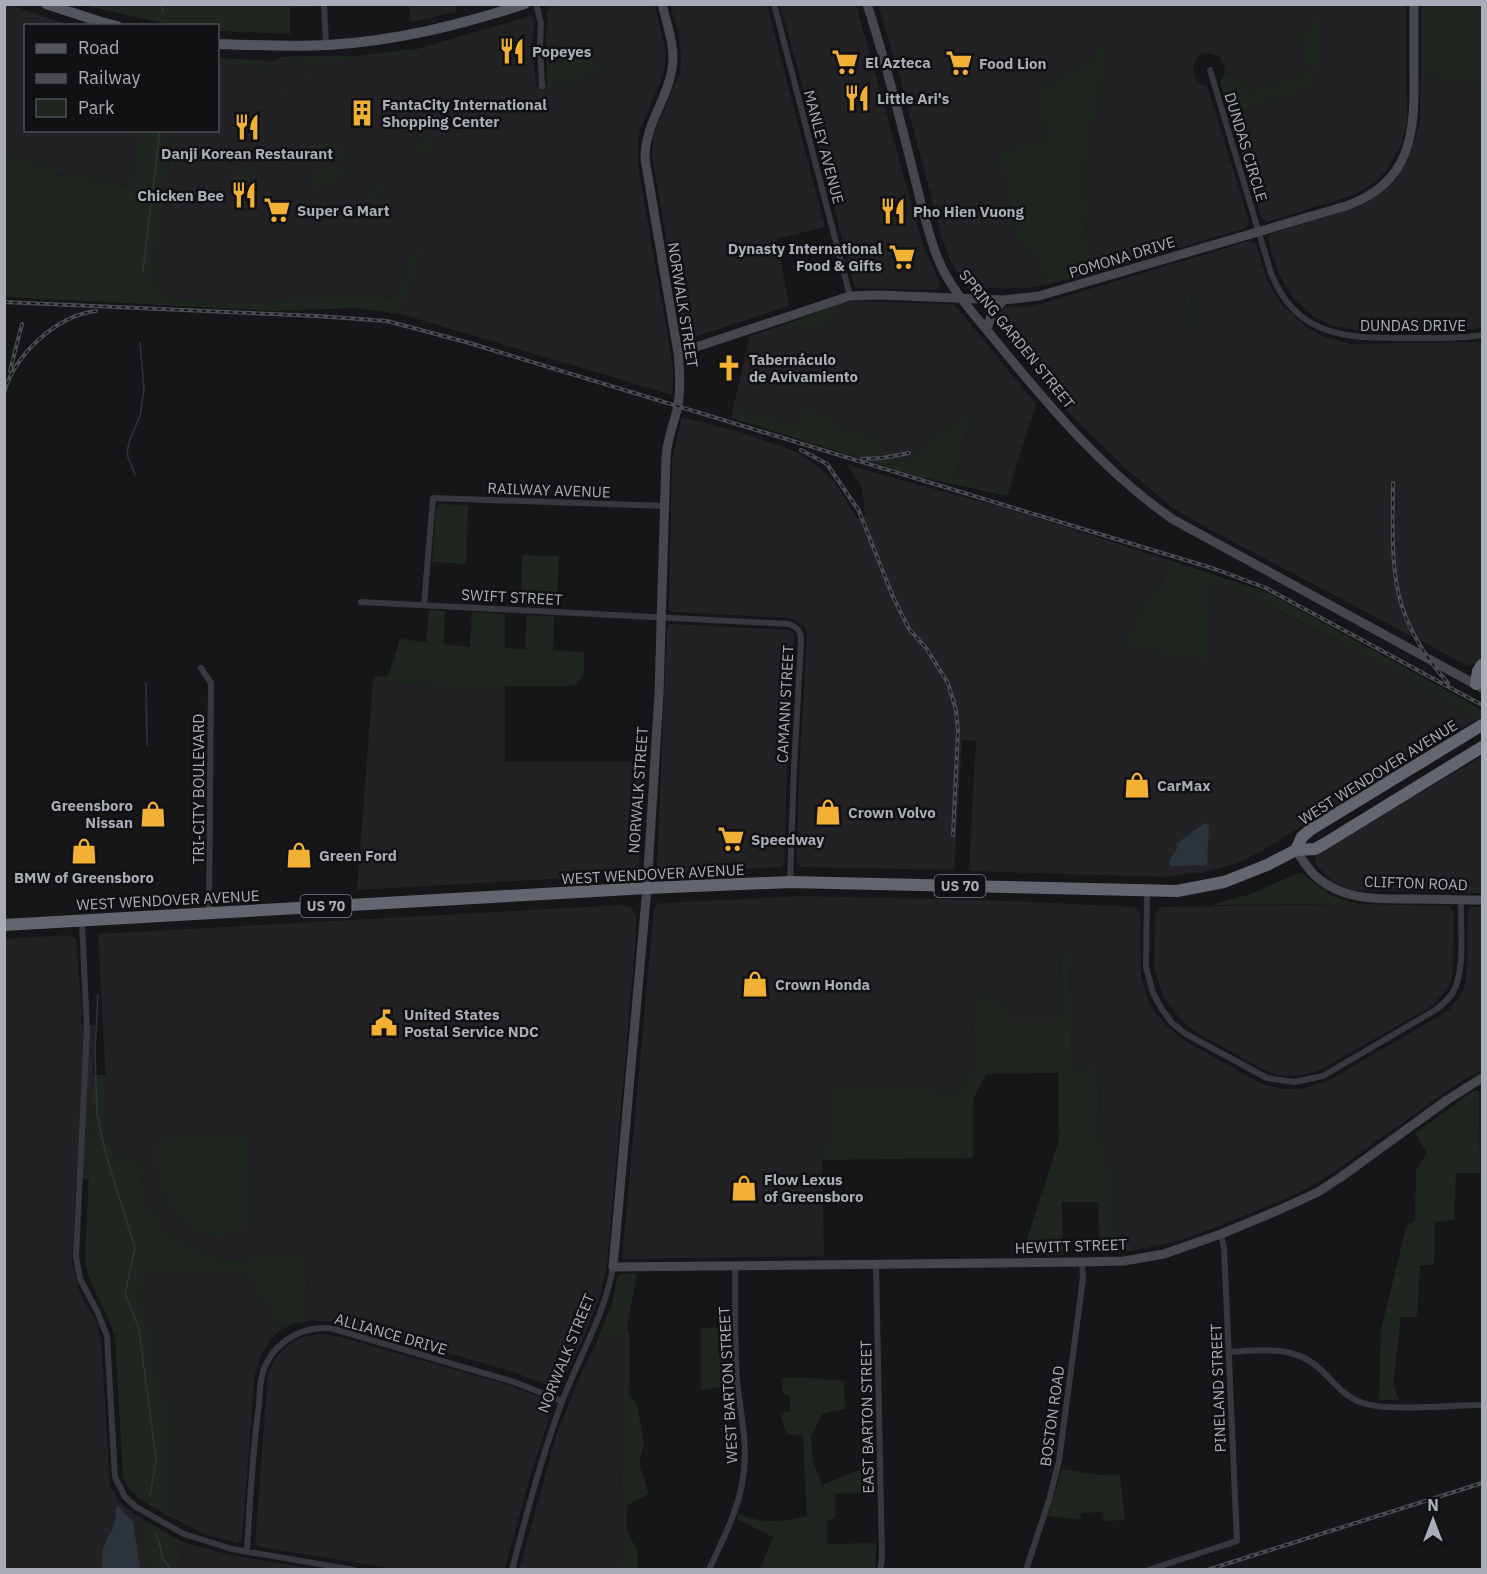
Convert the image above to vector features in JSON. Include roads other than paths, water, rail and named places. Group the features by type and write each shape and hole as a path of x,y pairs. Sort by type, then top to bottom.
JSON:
{"highway":[{"path":"1480,683 1478,671 1482,665"},
{"name":"WEST WENDOVER AVENUE","path":"1296,850 1302,837 1310,830 1482,725"},
{"name":"WEST WENDOVER AVENUE","path":"4,925 647,888 790,882 1177,891 1210,886 1243,875 1296,850 1315,849 1482,747"}],"main road":[{"path":"46,4 109,24"},
{"path":"219,44 326,45 421,33 525,4"}],"street":[{"path":"324,4 326,45"},
{"path":"536,4 541,23 542,86"},
{"name":"NORWALK STREET","path":"512,1569 543,1458 562,1401 601,1313 613,1267 647,888 662,616 667,448 678,408 680,370 645,159 648,132 668,85 673,65 670,36 662,4"},
{"name":"MANLEY AVENUE","path":"774,4 850,296"},
{"name":"SPRING GARDEN STREET","path":"867,4 883,56 925,221 946,276 962,299 1057,414 1157,509 1204,537 1480,683"},
{"name":"POMONA DRIVE","path":"678,352 850,296 1004,300 1049,294 1346,206 1365,198 1387,180 1399,165 1411,137 1414,4"},
{"name":"DUNDAS CIRCLE","path":"1210,70 1259,231"},
{"name":"DUNDAS DRIVE","path":"1259,231 1271,273 1282,294 1301,315 1323,329 1340,335 1363,338 1482,335"},
{"path":"987,330 992,312 1004,300"},
{"name":"RAILWAY AVENUE","path":"424,605 433,498 665,506"},
{"name":"SWIFT STREET","path":"361,602 662,616"},
{"name":"CAMANN STREET","path":"662,616 789,624 800,631 790,882"},
{"name":"TRI-CITY BOULEVARD","path":"201,668 211,683 209,914"},
{"name":"CLIFTON ROAD","path":"1296,850 1321,881 1350,895 1376,898 1482,900"},
{"path":"1147,891 1146,967 1150,986 1161,1008 1172,1023 1196,1040 1260,1075 1285,1082 1301,1082 1323,1076 1437,1009 1449,998 1457,983 1459,970 1461,900"},
{"path":"82,921 87,1030 76,1256 80,1279 100,1317 107,1336 115,1477 119,1487 130,1502 184,1534 213,1544 354,1569"},
{"name":"HEWITT STREET","path":"613,1267 1082,1262 1124,1260 1164,1254 1221,1234 1318,1192 1447,1100 1482,1080"},
{"name":"PINELAND STREET","path":"1148,1569 1237,1541 1224,1247 1221,1234"},
{"name":"BOSTON ROAD","path":"1026,1569 1049,1500 1062,1444 1083,1278 1082,1262"},
{"name":"EAST BARTON STREET","path":"876,1264 882,1560 880,1569"},
{"name":"WEST BARTON STREET","path":"710,1569 733,1517 745,1462 744,1426 737,1379 735,1265"},
{"name":"ALLIANCE DRIVE","path":"247,1551 256,1426 263,1372 275,1350 287,1339 316,1328 334,1329 514,1382 562,1401"},
{"path":"1228,1352 1286,1351 1305,1358 1319,1368 1342,1391 1355,1400 1374,1406 1482,1405"}],"waterway":[{"path":"161,4 164,13"},
{"path":"143,270 160,132"},
{"path":"135,475 127,454 129,442 140,416 144,389 140,342"},
{"path":"146,683 147,745"},
{"path":"98,994 95,1050 97,1114 106,1155 135,1248 125,1294 139,1329 156,1460 150,1496"},
{"path":"155,1534 162,1557 171,1570"}],"railway":[{"path":"4,302 387,321 466,342 1215,569 1266,588 1482,705"},
{"path":"4,393 17,364 39,339 66,320 96,311"},
{"path":"10,371 22,324"},
{"path":"801,450 827,464 859,511 893,597 909,629 926,648 948,683 956,710 958,731 953,835"},
{"path":"862,459 909,453"},
{"path":"1393,483 1394,566 1404,612 1428,658 1448,683"},
{"path":"1207,1570 1482,1483"}],"place":[{"name":"Popeyes","path":"512,51"},
{"name":"El Azteca","path":"845,62"},
{"name":"Food Lion","path":"959,63"},
{"name":"Little Ari's","path":"857,98"},
{"name":"FantaCity International Shopping Center","path":"362,113"},
{"name":"Danji Korean Restaurant","path":"247,127"},
{"name":"Chicken Bee","path":"244,195"},
{"name":"Super G Mart","path":"277,210"},
{"name":"Pho Hien Vuong","path":"893,211"},
{"name":"Dynasty International Food & Gifts","path":"902,257"},
{"name":"Tabernáculo de Avivamiento","path":"729,368"},
{"name":"CarMax","path":"1137,785"},
{"name":"Crown Volvo","path":"828,812"},
{"name":"Greensboro Nissan","path":"153,814"},
{"name":"Speedway","path":"731,839"},
{"name":"BMW of Greensboro","path":"84,851"},
{"name":"Green Ford","path":"299,855"},
{"name":"Crown Honda","path":"755,984"},
{"name":"United States Postal Service NDC","path":"384,1023"},
{"name":"Flow Lexus of Greensboro","path":"744,1188"}]}
